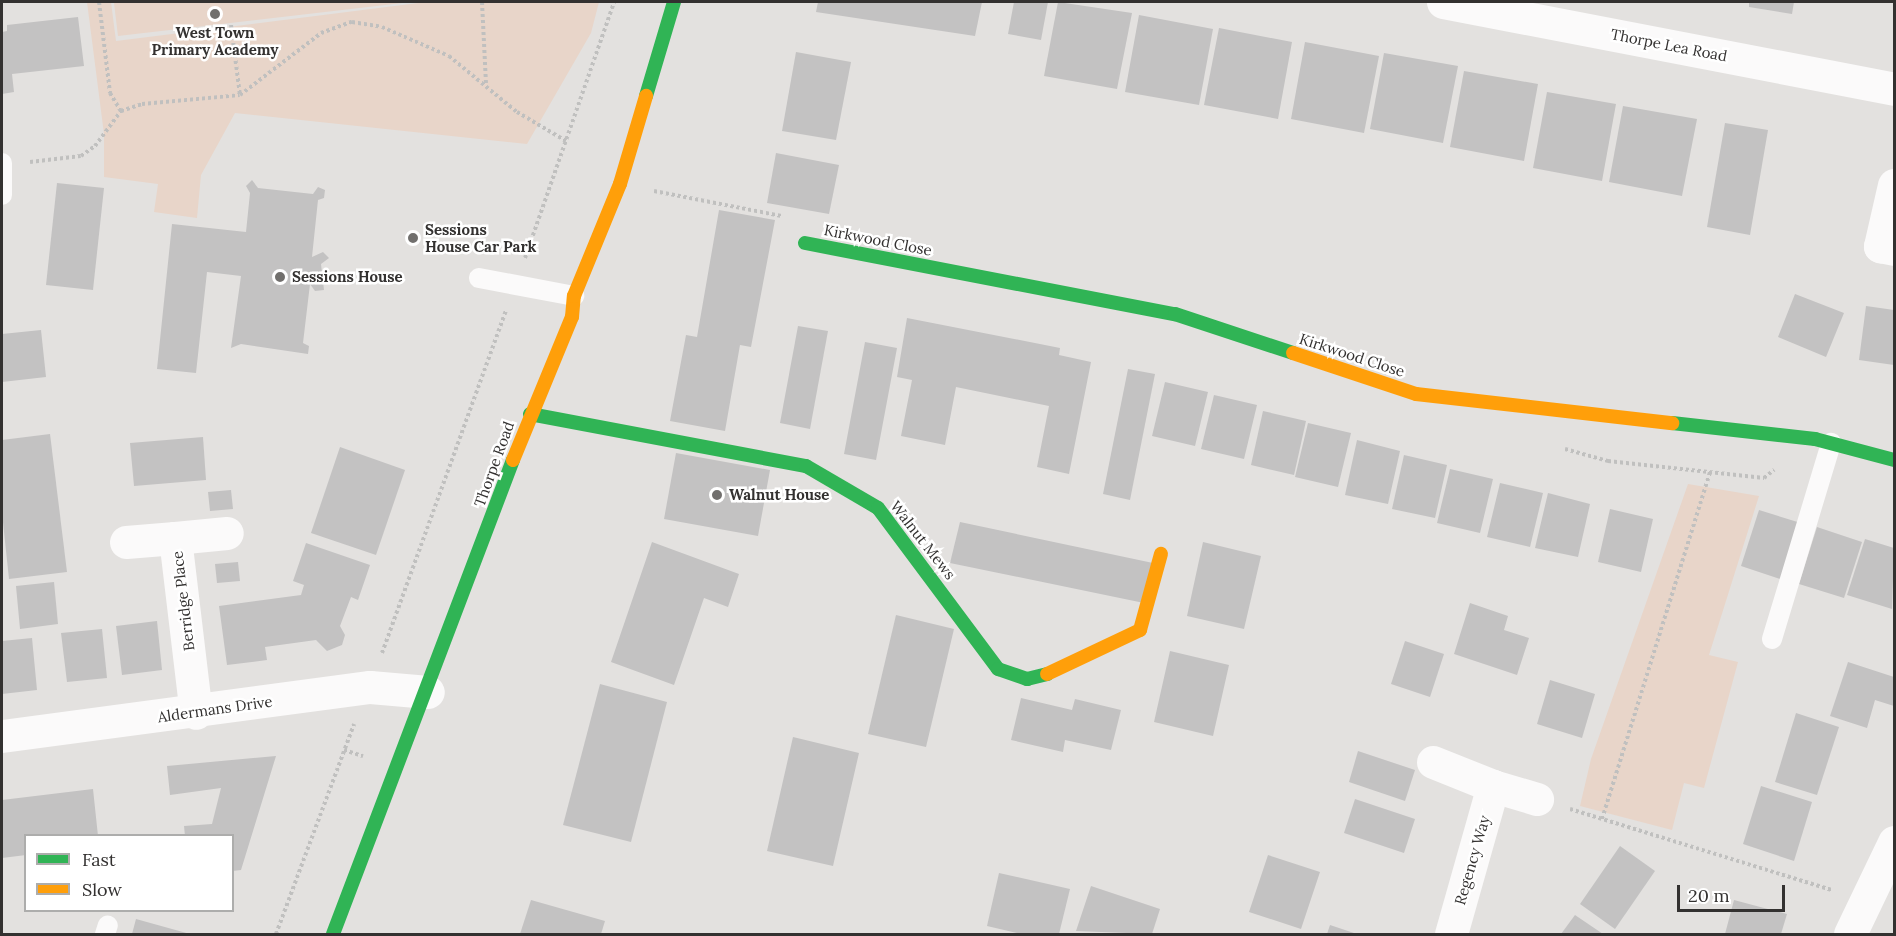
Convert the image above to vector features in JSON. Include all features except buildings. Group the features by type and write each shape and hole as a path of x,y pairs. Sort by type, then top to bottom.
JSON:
{"street":[{"name":"Thorpe Road","path":"333,934 428,692 530,414 572,317 573,296 620,184 674,2"},
{"name":"Thorpe Lea Road","path":"1443,2 1894,89"},
{"path":"1894,185 1880,246 1894,249"},
{"name":"Kirkwood Close","path":"805,243 1175,314 1416,394 1831,443 1894,460"},
{"name":"Walnut Mews","path":"530,414 806,466 878,508 998,669 1027,679 1054,673 1140,630 1161,554"},
{"path":"175,538 227,533"},
{"name":"Berridge Place","path":"126,542 175,538 196,713"},
{"name":"Aldermans Drive","path":"2,736 196,713 370,687 428,692"},
{"path":"1433,762 1493,786 1537,800"},
{"name":"Regency Way","path":"1451,934 1493,786"},
{"path":"1850,934 1894,842"}],"lane":[{"path":"2,195 3,164"},
{"path":"479,278 573,296"},
{"path":"1772,639 1831,443"}],"path":[{"path":"99,2 110,93 120,111"},
{"path":"482,2 487,85"},
{"path":"276,934 370,687 516,285 614,2"},
{"path":"3,164 81,156 95,146 120,111 141,104 240,95 321,33 352,22 416,40 448,56 487,85 517,112 566,141"},
{"path":"231,25 240,95"},
{"path":"620,184 795,218 805,243"},
{"path":"1602,819 1710,472"},
{"path":"1537,800 1866,901"}],"shaded area":[{"path":"87,2 111,2 116,41 426,2 599,2 591,33 527,144 235,113 201,175 197,218 154,212 158,184 104,177 104,134"},
{"name":"West Town Primary Academy","path":"411,2 118,36 114,3"},
{"path":"1688,484 1759,496 1709,655 1738,662 1704,788 1684,783 1672,830 1580,806 1591,759"}],"traffic: fast":[{"path":"646,96 674,2"},
{"path":"805,243 1175,314 1293,353"},
{"path":"530,414 806,466 878,508 998,669 1027,679 1047,674"},
{"path":"1672,423 1815,439 1894,460"},
{"path":"333,934 513,460"}],"traffic: slow":[{"path":"513,460 572,317 574,296 620,184 646,96"},
{"path":"1293,353 1416,394 1672,423"},
{"path":"1047,674 1140,630 1161,554"}],"place":[{"name":"West Town Primary Academy","path":"215,14"},
{"name":"Sessions House Car Park","path":"413,238"},
{"name":"Sessions House","path":"280,277"},
{"name":"Walnut House","path":"717,495"}]}
